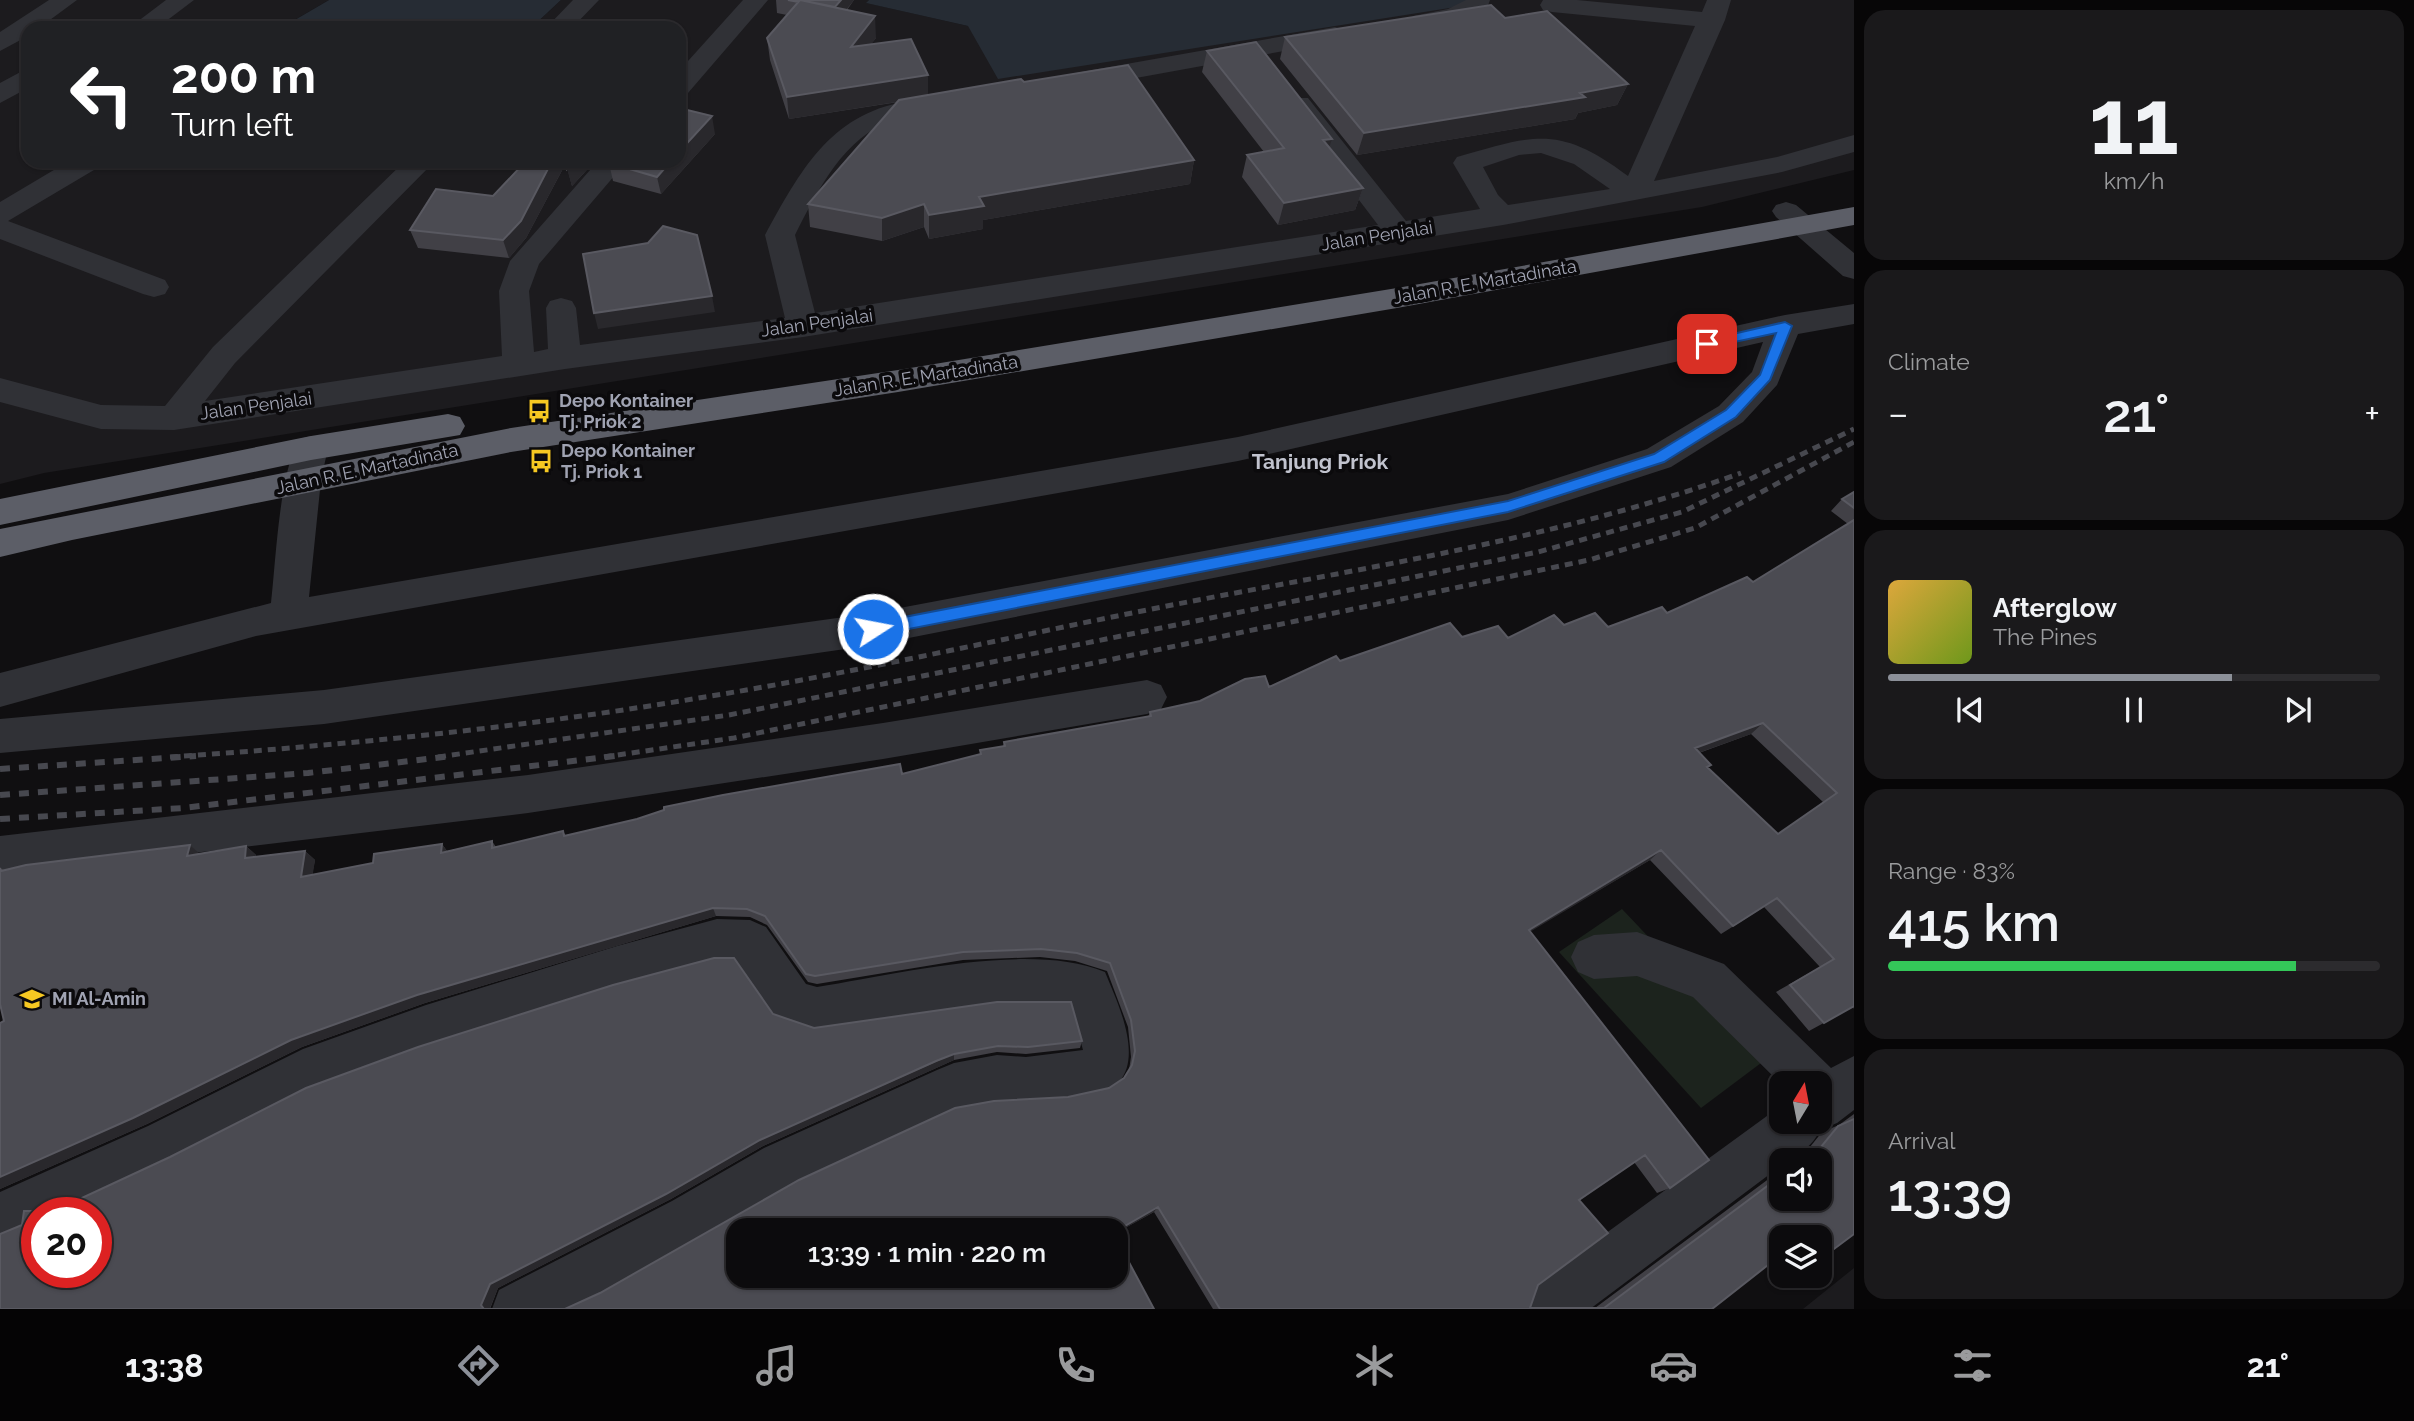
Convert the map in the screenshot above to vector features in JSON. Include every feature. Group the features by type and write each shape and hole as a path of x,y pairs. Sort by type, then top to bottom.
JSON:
{"highway":[{"name":"Jalan R. E. Martadinata","path":"1795,219 1854,197"},
{"name":"Jalan R. E. Martadinata","path":"0,512 308,464 511,440 938,374 1795,219 1854,216"},
{"name":"Jalan R. E. Martadinata","path":"0,543 308,464"}],"street":[{"path":"33,21 65,0"},
{"path":"151,21 182,0"},
{"path":"565,21 587,0"},
{"path":"686,79 756,0"},
{"path":"1401,24 1454,15 1477,6 1478,0"},
{"path":"1503,216 1486,199 1467,163 1528,145 1562,149 1590,161 1634,194 1716,10 1552,5"},
{"path":"0,43 21,29"},
{"path":"1054,85 1362,31"},
{"path":"1256,49 1399,232"},
{"path":"0,56 21,61"},
{"path":"0,95 21,81"},
{"path":"803,326 780,235 807,185 850,132 880,116 960,101"},
{"name":"Jalan Penjalai","path":"0,390 101,417 174,418 565,358 803,326 1503,216 1634,194 1782,164 1854,143"},
{"path":"0,214 77,168"},
{"path":"174,418 224,355 414,168"},
{"path":"519,366 514,291 525,261 607,168"},
{"path":"1795,219 1854,269"},
{"path":"0,228 154,287"},
{"path":"561,308 565,358"},
{"path":"0,690 256,621 1238,449 1785,326 1854,314"},
{"path":"0,736 324,707 873,629 1508,507 1659,458 1731,414 1766,377 1785,326"},
{"path":"288,617 308,464"},
{"path":"0,856 528,794 884,741 1147,697"},
{"path":"0,1218 165,1143 303,1073 439,1024 617,968 717,941 750,942 792,1003 804,1009 817,1010 1014,984 1073,982 1089,988 1107,1052 1104,1064 1095,1072 1026,1081 996,1079 954,1087 782,1166 690,1219 518,1309"},
{"path":"1594,957 1637,954 1708,981 1797,1071"},
{"path":"1547,1309 1775,1134"}],"shaded area":[{"path":"0,0 329,0 293,21 21,21 21,168 686,168 686,21 538,21 561,0 869,0 867,3 968,26 1475,0 1854,0 1854,170 1702,207 44,473 0,484"},
{"path":"329,0 561,0 538,21 293,21"},
{"path":"869,0 1475,0 1475,4 998,79 968,26 866,3"},
{"path":"1622,909 1765,1060 1701,1108 1559,952"},
{"path":"1854,1268 1854,1309 1803,1309 1832,1288"}],"building":[{"path":"800,0 841,0 835,7"},
{"path":"800,0 875,16 851,47 911,39 928,75 787,97 767,38"},
{"path":"1491,5 1505,18 1547,11 1628,84 1580,93 1585,97 1364,133 1285,37"},
{"path":"1256,42 1332,139 1323,140 1363,188 1284,203 1247,155 1284,148 1207,51"},
{"path":"1128,65 1194,160 979,197 984,206 929,215 924,204 882,218 808,204 899,100 1021,79 1024,82"},
{"path":"686,110 712,116 686,144"},
{"path":"519,168 548,168 521,221 503,240 410,230 436,189 493,196"},
{"path":"626,168 665,168 657,177"},
{"path":"663,226 697,235 712,296 594,313 583,254 648,243"},
{"path":"1854,492 1854,508 1842,499"},
{"path":"1854,520 1854,1006 1824,1023 1790,985 1834,959 1777,898 1733,926 1661,850 1529,930 1709,1160 1670,1188 1645,1155 1579,1200 1608,1233 1538,1285 1530,1308 1604,1308 1769,1185 1769,1211 1832,1211 1832,1148 1819,1148 1838,1126 1854,1119 1854,1234 1832,1250 1832,1225 1769,1225 1769,1264 1712,1309 1220,1309 1158,1207 1128,1224 1128,1218 732,1218 799,1180 955,1108 994,1101 1068,1097 1109,1088 1124,1078 1132,1065 1135,1051 1131,1020 1110,963 1077,953 1041,949 963,952 815,976 806,974 765,916 747,909 713,908 417,995 291,1040 133,1118 0,1177 0,1023 4,1021 0,1004 0,868 1,871 26,865 190,845 187,856 246,846 245,858 305,851 301,877 373,863 374,854 442,844 441,853 492,841 492,848 563,831 564,836 637,819 664,810 664,807 723,795 900,764 902,774 981,754 980,750 1005,746 1004,742 1151,716 1150,712 1200,701 1245,679 1265,676 1269,687 1336,656 1340,661 1450,623 1462,637 1498,626 1508,638 1554,615 1564,625 1595,613 1608,627 1662,607 1667,613 1747,577 1753,582","holes":["1763,723 1837,793 1778,834 1707,767 1711,765 1695,748"]},
{"path":"714,958 734,958 773,1014 814,1028 997,1002 1071,1002 1082,1041 1028,1047 998,1046 954,1054 936,1061 760,1140 666,1194 490,1284 481,1305 484,1309 0,1309 0,1234 21,1225 21,1288 112,1288 112,1197 84,1197 306,1088 418,1047 613,985"},
{"path":"726,1221 726,1288 1128,1288 1128,1260 1154,1309 565,1309 600,1293"}],"railway":[{"path":"438,757 729,715 1538,552 1682,512 1854,429"},
{"path":"604,757 734,738 1589,560 1695,528 1854,442"},
{"path":"170,757 371,741 505,726 638,708 762,687 1454,551 1599,517 1741,473"},
{"path":"0,769 196,756"},
{"path":"0,795 308,773 452,756"},
{"path":"0,819 183,808 615,756"}],"place":[{"name":"Depo Kontainer Tj. Priok 2","path":"539,411"},
{"name":"Depo Kontainer Tj. Priok 1","path":"541,461"},
{"name":"MI Al-Amin","path":"32,999"}],"district":[{"name":"Tanjung Priok","path":"1320,462"}],"route":[{"path":"873,629 1508,507 1659,458 1731,414 1766,377 1785,326 1707,344"}]}
